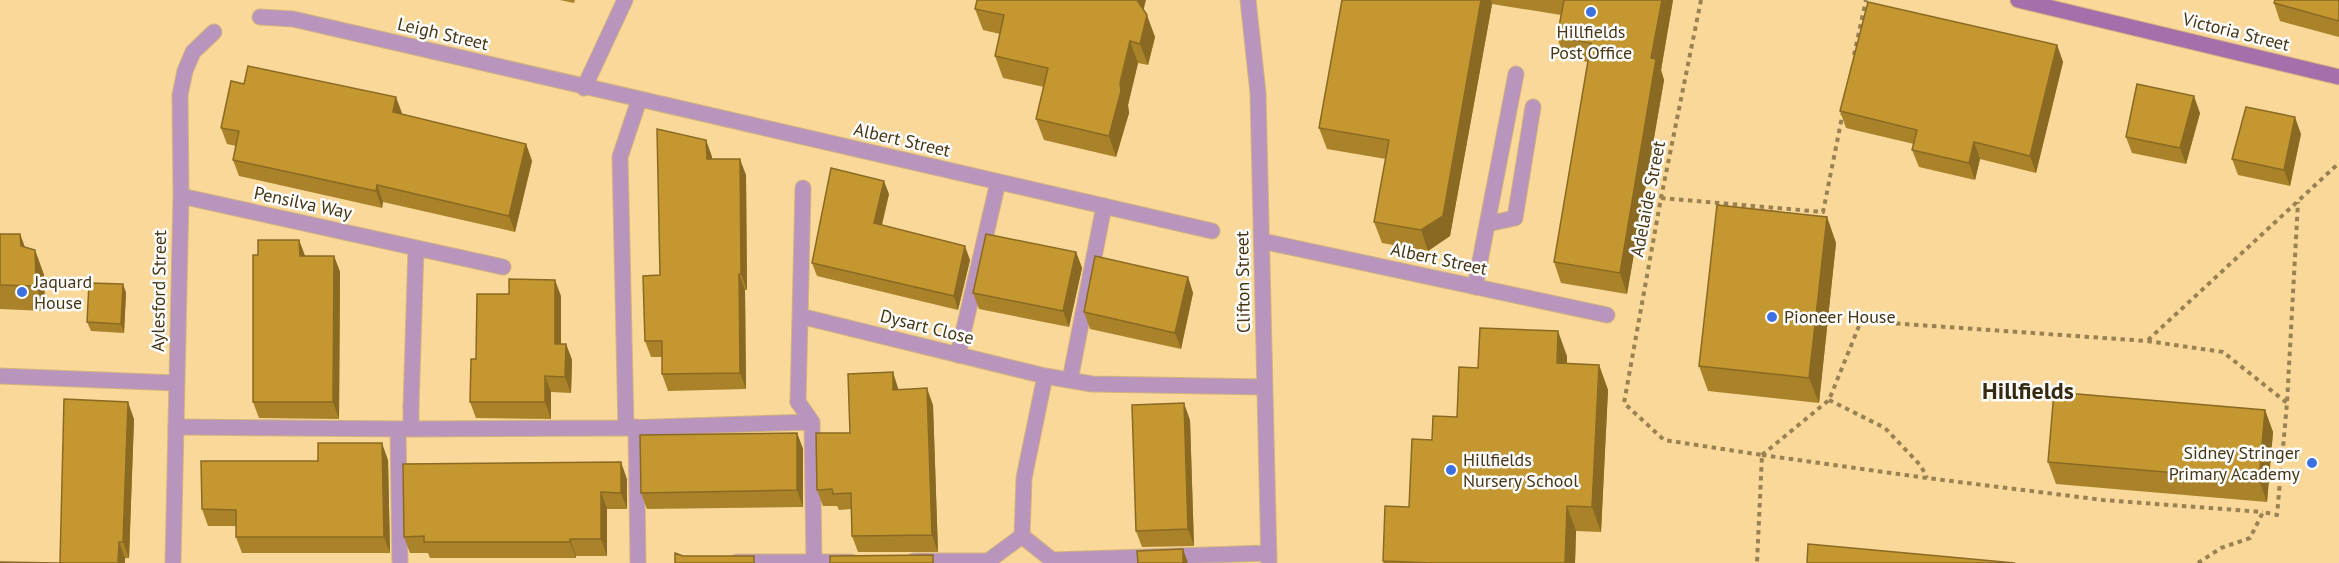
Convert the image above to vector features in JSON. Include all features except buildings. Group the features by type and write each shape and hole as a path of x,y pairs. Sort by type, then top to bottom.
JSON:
{"street":[{"path":"584,88 625,0"},
{"name":"Clifton Street","path":"1248,0 1258,93 1269,558"},
{"name":"Victoria Street","path":"2018,0 2339,77"},
{"name":"Leigh Street","path":"260,17 293,19 584,88"},
{"name":"Aylesford Street","path":"173,563 181,196 180,95 185,71 193,52 214,32"},
{"path":"1475,287 1516,74"},
{"name":"Albert Street","path":"584,88 1212,231"},
{"path":"638,563 620,157 639,100"},
{"path":"1486,224 1515,218 1533,107"},
{"path":"958,355 998,182"},
{"path":"803,188 798,402 812,422 814,562"},
{"name":"Pensilva Way","path":"181,196 503,267"},
{"path":"1070,380 1104,206"},
{"name":"Albert Street","path":"1262,241 1607,315"},
{"path":"400,563 404,429 411,407 416,248"},
{"name":"Dysart Close","path":"800,316 1045,376 1092,384 1265,387"},
{"path":"0,376 177,382"},
{"path":"1022,536 1024,478 1045,376"},
{"path":"176,427 631,428 812,422"},
{"path":"1022,536 1052,561 1269,558"},
{"path":"895,561 988,561 1022,536"},
{"path":"723,563 871,561"}],"path":[{"name":"Adelaide Street","path":"1701,0 1661,198 1624,403 1664,440 1762,454"},
{"path":"1854,56 1866,0"},
{"path":"1661,198 1823,212 1843,111"},
{"path":"2147,341 2339,163"},
{"path":"1762,454 2103,500 2277,514 2287,404 2298,202"},
{"path":"1757,563 1762,454 1828,400 1861,321 2147,341 2223,352 2287,404"},
{"path":"1828,400 1885,429 1921,466 1927,478"},
{"path":"2198,563 2220,548 2250,538 2264,513"}],"place":[{"name":"Hillfields Post Office","path":"1591,12"},
{"name":"Jaquard House","path":"22,292"},
{"name":"Pioneer House","path":"1772,317"},
{"name":"Sidney Stringer Primary Academy","path":"2312,463"},
{"name":"Hillfields Nursery School","path":"1451,470"}],"district":[{"name":"Hillfields","path":"2028,391"}]}
